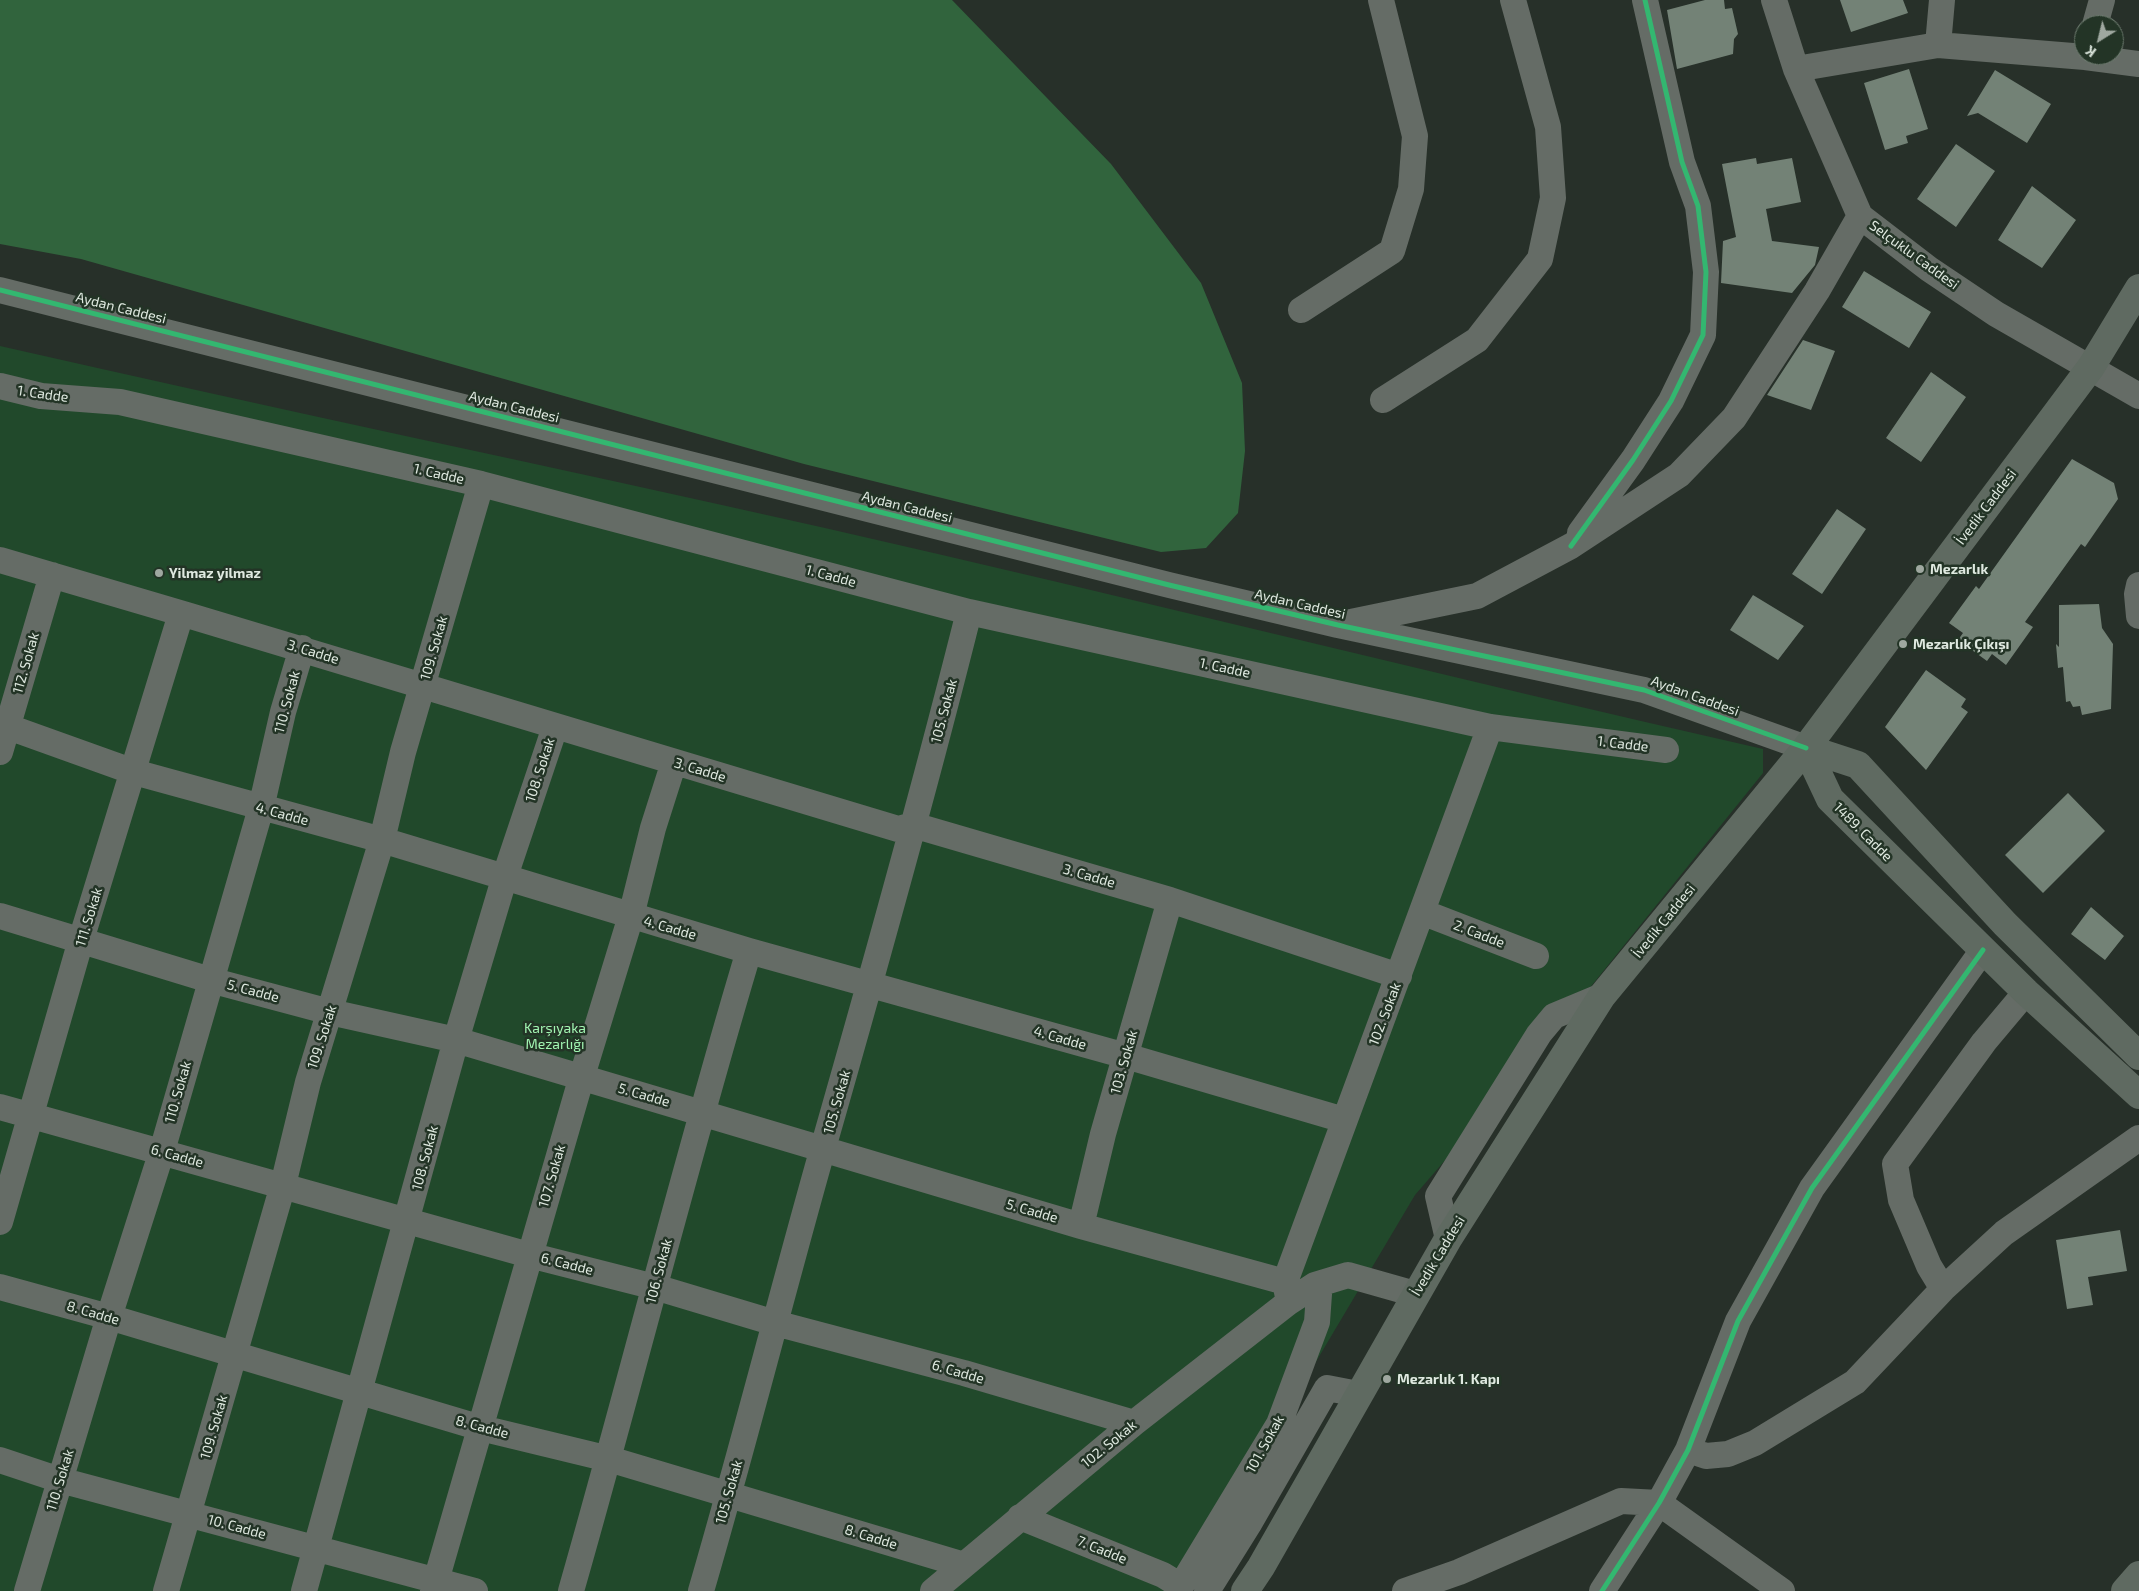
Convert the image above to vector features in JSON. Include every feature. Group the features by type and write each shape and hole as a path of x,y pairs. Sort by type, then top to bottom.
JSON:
{"main road":[{"name":"İvedik Caddesi","path":"1245,1591 1448,1239 1602,996 1806,748 2091,367 2139,288"},
{"path":"1806,748 1858,765 2005,924 2139,1056"},
{"name":"1489. Cadde","path":"1806,748 1830,799 2026,992 2139,1095"},
{"path":"1983,950 2005,924"},
{"path":"2125,1591 2139,1575"}],"street":[{"path":"1301,310 1392,251 1412,189 1415,136 1380,0"},
{"path":"1383,400 1477,340 1540,259 1553,198 1548,127 1513,0"},
{"path":"1571,546 1634,460 1660,418 1703,335 1706,272 1698,206 1682,162 1645,0"},
{"name":"Selçuklu Caddesi","path":"1774,0 1796,69 1860,216 1928,269 1996,314 2139,396"},
{"path":"1938,45 1942,0"},
{"path":"2098,15 2102,0"},
{"path":"1796,69 1938,45 2074,55"},
{"path":"2124,62 2139,64"},
{"path":"1338,625 1477,596 1571,546 1679,475 1734,418 1817,291 1860,216"},
{"name":"Aydan Caddesi","path":"0,290 1169,585 1338,625 1644,690 1806,748"},
{"name":"1. Cadde","path":"0,386 41,396 120,402 481,484 969,612 1490,727 1666,750"},
{"name":"109. Sokak","path":"166,1591 190,1514 283,1185 308,1082 382,840 403,752 481,484"},
{"name":"3. Cadde","path":"0,560 302,648 423,687 898,829 913,826 1170,900 1400,976"},
{"name":"112. Sokak","path":"0,752 4,725 52,575"},
{"path":"2139,585 2137,594 2139,616"},
{"name":"105. Sokak","path":"700,1591 729,1495 823,1149 871,984 969,612"},
{"name":"111. Sokak","path":"0,1222 82,940 182,614"},
{"name":"110. Sokak","path":"27,1591 109,1317 162,1151 261,808 283,712 302,648"},
{"name":"4. Cadde","path":"4,725 134,772 382,840 749,951 1126,1056 1344,1120"},
{"name":"108. Sokak","path":"304,1591 358,1392 408,1221 456,1040 505,876 555,727"},
{"name":"102. Sokak","path":"1287,1292 1344,1120 1400,976 1490,727"},
{"name":"107. Sokak","path":"434,1586 481,1428 529,1255 632,916 653,828 674,762"},
{"name":"103. Sokak","path":"1081,1226 1103,1134 1170,900"},
{"name":"2. Cadde","path":"1422,912 1536,956"},
{"name":"5. Cadde","path":"0,916 210,980 330,1012 456,1040 582,1076 1081,1226 1287,1292"},
{"path":"1602,1591 1659,1503 1688,1450 1738,1321 1812,1188 1983,950"},
{"name":"106. Sokak","path":"571,1591 609,1459 702,1112 749,951"},
{"path":"1943,1289 1929,1266 1901,1200 1895,1164 1984,1042 2026,992"},
{"name":"6. Cadde","path":"0,1107 529,1255 655,1287 775,1323 964,1373 1134,1424"},
{"path":"1688,1450 1706,1456 1728,1454 1756,1443 1856,1382 1943,1289 2004,1233 2139,1138"},
{"name":"102. Sokak","path":"933,1591 1134,1424 1287,1292 1348,1276 1415,1294"},
{"name":"101. Sokak","path":"1180,1589 1278,1424 1317,1322 1319,1294 1316,1285"},
{"name":"8. Cadde","path":"0,1287 109,1317 481,1428 609,1459 964,1565"},
{"path":"1207,1591 1328,1388 1358,1394"},
{"name":"10. Cadde","path":"0,1460 60,1480 316,1548 434,1586 475,1591"},
{"path":"1405,1591 1459,1572 1620,1501 1659,1503 1782,1591"},
{"name":"7. Cadde","path":"1020,1517 1163,1575 1180,1589"},
{"path":"1233,1550 1260,1567"}],"green space":[{"path":"0,0 952,0 1111,164 1201,283 1242,383 1245,451 1238,513 1206,548 1161,552 804,464 81,259 0,244"},
{"name":"Karşıyaka Mezarlığı","path":"0,346 825,528 1763,749 1763,773 1530,1062 1415,1195 1279,1424 1186,1591 0,1591"}],"building":[{"path":"1705,0 1724,0 1725,9 1732,8 1738,34 1734,39 1733,54 1677,69 1667,10"},
{"path":"1840,0 1903,0 1908,13 1851,32"},
{"path":"1909,69 1928,129 1906,136 1908,143 1885,150 1864,83"},
{"path":"1995,70 2051,104 2027,143 1978,113 1967,116"},
{"path":"1956,144 1995,171 1956,227 1917,199"},
{"path":"1756,158 1757,164 1792,158 1801,202 1766,209 1772,241 1819,247 1815,265 1792,293 1721,283 1723,241 1736,237 1722,164"},
{"path":"2032,186 2076,220 2042,268 1998,240"},
{"path":"1864,271 1931,312 1909,348 1842,307"},
{"path":"1803,340 1835,351 1811,410 1767,395"},
{"path":"1931,372 1966,397 1921,462 1886,438"},
{"path":"2072,459 2114,483 2118,499 2085,547 2081,544 2025,622 2033,627 2006,665 1992,654 1987,661 1958,640 1963,633 1949,623 1976,586 1979,589"},
{"path":"1837,509 1866,529 1822,594 1792,574"},
{"path":"1753,595 1804,626 1778,660 1730,630"},
{"path":"2099,604 2102,628 2113,644 2111,709 2082,715 2080,706 2073,707 2070,701 2066,702 2063,667 2058,668 2056,644 2059,647 2059,605"},
{"path":"1926,670 1966,699 1961,707 1968,712 1926,770 1885,727"},
{"path":"2068,793 2105,831 2043,893 2005,855"},
{"path":"2091,907 2124,936 2105,960 2071,934"},
{"path":"2120,1230 2127,1271 2088,1277 2093,1305 2067,1309 2056,1240"}],"cycle path":[{"path":"1571,546 1633,460 1671,401 1703,335 1706,272 1698,206 1682,162 1645,0"},
{"path":"0,290 1169,585 1338,625 1644,690 1806,748"},
{"path":"1602,1591 1659,1503 1688,1450 1738,1321 1812,1188 1983,950"}],"place":[{"name":"Mezarlık","path":"1920,569"},
{"name":"Yilmaz yilmaz","path":"159,573"},
{"name":"Mezarlık Çıkışı","path":"1903,644"},
{"name":"Mezarlık 1. Kapı","path":"1387,1379"}]}
